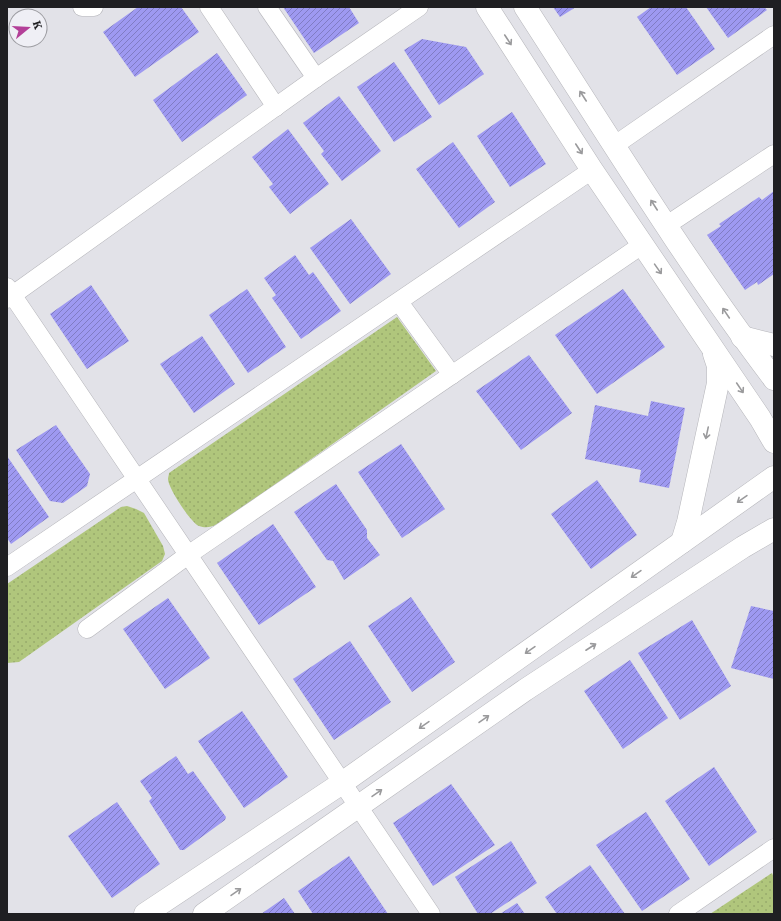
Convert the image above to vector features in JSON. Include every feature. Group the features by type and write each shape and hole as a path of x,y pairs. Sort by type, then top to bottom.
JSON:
{"street":[{"path":"82,7 94,7"},
{"path":"209,7 276,107"},
{"path":"267,7 316,78"},
{"path":"418,7 9,294 137,479 431,914"},
{"path":"487,7 592,170 709,341 760,418 774,442"},
{"path":"525,7 667,225 742,337 774,379"},
{"path":"615,145 774,35"},
{"path":"667,225 774,154"},
{"path":"7,567 592,170"},
{"path":"87,629 188,555 642,245"},
{"path":"399,302 452,375"},
{"path":"742,337 774,345"},
{"path":"682,542 688,522 718,383 718,366 709,341"},
{"path":"145,914 342,783 774,477"},
{"path":"204,914 531,686 743,547 774,529"},
{"path":"678,914 774,848"}],"green space":[{"path":"397,317 436,371 226,519 210,527 203,527 199,526 191,519 172,490 168,479 169,473"},
{"path":"127,506 144,513 163,546 165,554 162,561 19,662 7,663 7,584 121,507"},
{"path":"772,873 774,878 774,914 710,914"}],"building":[{"path":"138,7 181,7 199,32 135,77 103,32"},
{"path":"283,7 349,7 359,23 314,53"},
{"path":"553,7 576,7 560,17"},
{"path":"651,7 686,7 715,49 677,75 637,17"},
{"path":"706,7 764,7 767,10 728,38"},
{"path":"422,39 466,47 484,74 439,105 404,50"},
{"path":"217,53 247,95 182,142 153,100"},
{"path":"394,62 432,117 394,142 357,87"},
{"path":"339,96 381,151 342,181 321,154 324,151 303,123"},
{"path":"512,112 546,164 510,187 477,136"},
{"path":"288,129 329,184 290,214 269,187 273,184 252,157"},
{"path":"453,142 495,202 459,228 416,169"},
{"path":"774,191 774,274 758,285 757,282 745,290 707,235 721,226 719,224 759,197 762,200"},
{"path":"351,219 391,274 350,304 310,248"},
{"path":"295,255 309,275 313,272 341,311 301,339 272,298 276,295 264,278"},
{"path":"91,285 129,341 87,369 50,314"},
{"path":"247,289 286,347 248,373 209,315"},
{"path":"623,289 665,347 597,394 555,335"},
{"path":"202,336 235,384 194,413 160,364"},
{"path":"529,355 572,413 521,450 476,391"},
{"path":"651,401 685,408 669,488 639,482 641,470 585,459 595,405 648,416"},
{"path":"56,425 90,474 87,486 63,503 50,501 16,450"},
{"path":"401,444 445,509 402,538 358,472"},
{"path":"7,456 49,517 11,544 7,538"},
{"path":"597,480 637,535 591,569 551,514"},
{"path":"336,484 367,530 367,538 380,555 344,580 333,561 327,560 294,512"},
{"path":"273,524 316,587 259,625 217,563"},
{"path":"411,597 455,662 412,692 368,626"},
{"path":"168,598 210,658 165,689 123,629"},
{"path":"751,606 774,611 774,679 731,668"},
{"path":"692,620 731,686 680,720 638,653"},
{"path":"350,641 391,702 334,740 293,679"},
{"path":"630,660 668,718 623,749 584,691"},
{"path":"242,711 288,777 244,808 198,741"},
{"path":"176,756 188,774 193,771 226,817 225,820 184,850 180,850 149,801 152,798 140,781"},
{"path":"714,767 757,832 709,866 665,801"},
{"path":"451,784 495,845 433,886 393,823"},
{"path":"117,802 160,864 112,898 68,836"},
{"path":"646,812 690,879 642,911 596,845"},
{"path":"511,841 537,883 490,914 478,914 455,877"},
{"path":"349,856 388,914 313,914 298,891"},
{"path":"590,865 625,914 557,914 545,897"},
{"path":"284,898 295,914 261,914"},
{"path":"517,903 525,914 500,914"}]}
